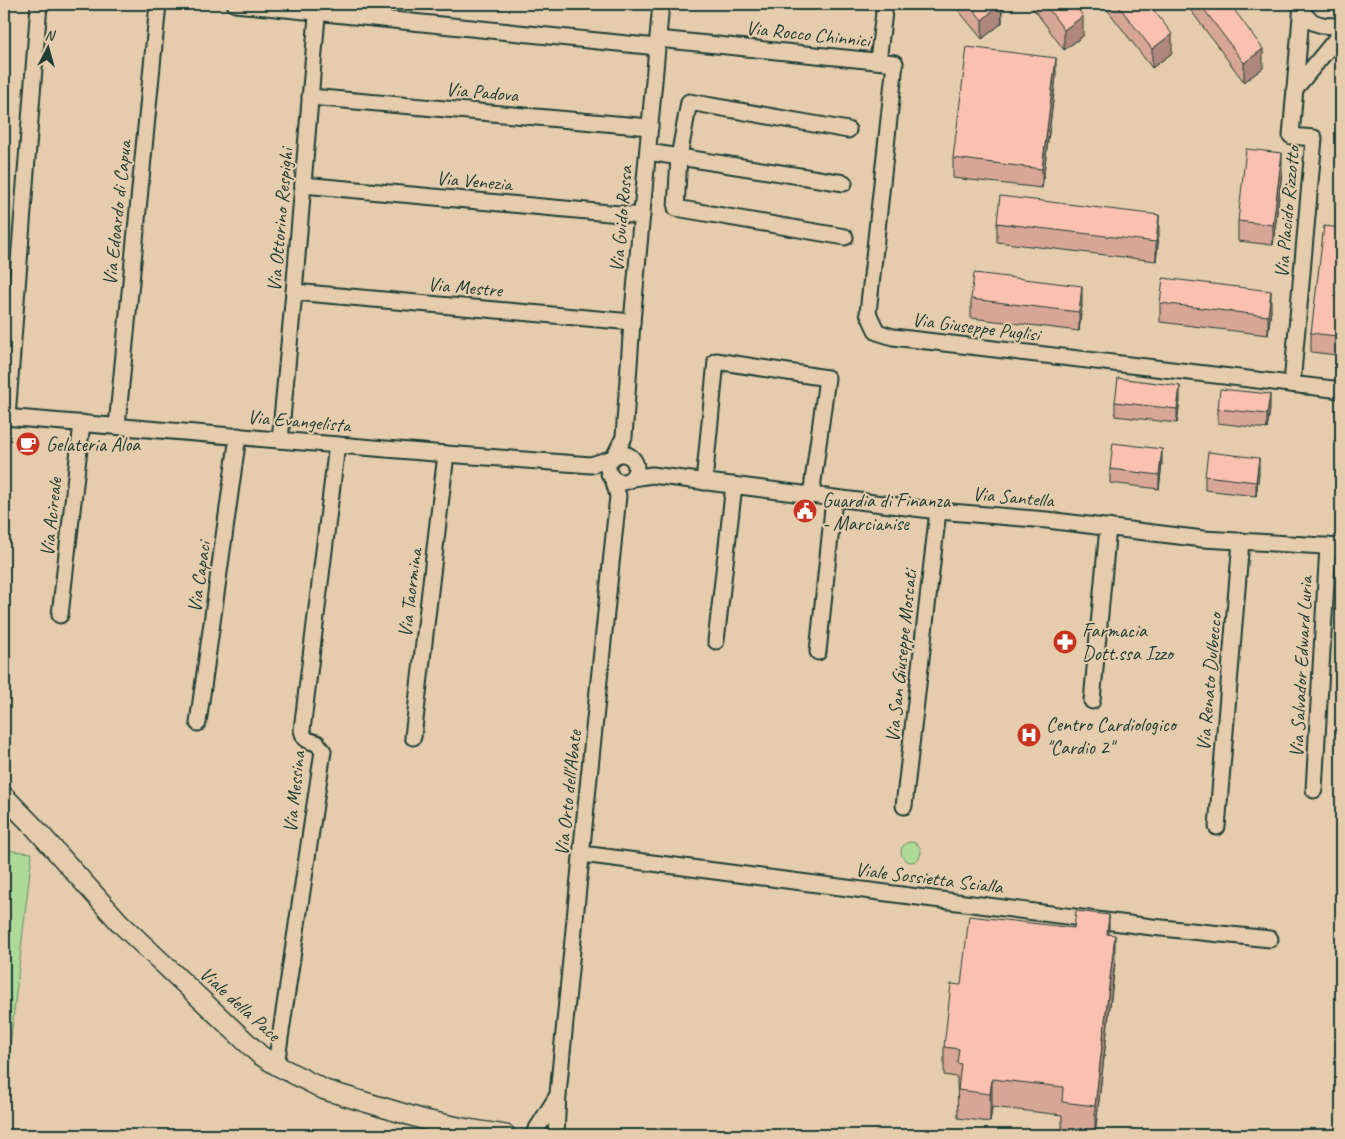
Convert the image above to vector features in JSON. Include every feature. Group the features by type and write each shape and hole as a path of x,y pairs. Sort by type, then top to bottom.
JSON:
{"street":[{"path":"6,417 39,4"},
{"name":"Via Edoardo di Capua","path":"117,426 158,4"},
{"name":"Via Rocco Chinnici","path":"235,4 317,8 657,43 895,63"},
{"name":"Via Guido Rossa","path":"618,471 624,437 632,322 661,4"},
{"path":"878,61 885,4"},
{"path":"1302,5 1306,15 1312,21 1323,25 1341,25"},
{"name":"Via Placido Rizzotto","path":"1292,384 1314,138 1291,136 1302,5"},
{"name":"Via Ottorino Respighi","path":"280,440 317,8"},
{"path":"1295,89 1341,33"},
{"name":"Via Giuseppe Puglisi","path":"895,63 868,313 877,332 893,337 1341,390"},
{"name":"Via Padova","path":"310,97 650,128"},
{"path":"845,237 676,208 679,157 690,102 848,130"},
{"path":"648,152 844,183"},
{"name":"Via Venezia","path":"303,185 642,216"},
{"name":"Via Mestre","path":"294,292 632,322"},
{"path":"704,482 716,362 827,378 811,496"},
{"name":"Via Evangelista","path":"6,417 591,465 618,471 622,453 634,460"},
{"name":"Via Acireale","path":"60,615 82,423"},
{"name":"Via Capaci","path":"198,723 238,436"},
{"name":"Via Guido Rossa","path":"624,437 634,460"},
{"name":"Via Messina","path":"276,1065 323,751 317,743 307,740 303,736 302,730 338,445"},
{"name":"Via Taormina","path":"413,737 446,454"},
{"path":"618,471 636,472 634,460"},
{"name":"Via Santella","path":"634,460 652,475"},
{"name":"Via Santella","path":"618,471 834,499 938,511 1047,520 1203,539 1334,546"},
{"name":"Via Orto dell'Abate","path":"556,1135 558,1094 618,496 618,471"},
{"path":"716,641 734,485"},
{"path":"818,652 834,499"},
{"name":"Via San Giuseppe Moscati","path":"904,806 938,511"},
{"path":"1092,701 1108,527"},
{"name":"Via Renato Dulbecco","path":"1216,827 1241,541"},
{"name":"Via Salvador Edward Luria","path":"1314,790 1334,546"},
{"name":"Viale della Pace","path":"4,796 120,923 260,1055 325,1090 472,1132 506,1135"},
{"name":"Viale della Pace","path":"4,816 35,828"},
{"name":"Viale Sossietta Scialla","path":"582,854 1152,927 1270,939"},
{"path":"533,1135 558,1094"}],"green space":[{"path":"907,842 915,842 921,848 921,856 915,862 907,862 901,856 901,848"},
{"path":"4,850 32,853 4,1099"}],"building":[{"path":"969,4 1001,4 982,20"},
{"path":"1045,4 1074,4 1083,16 1064,30"},
{"path":"1117,4 1149,4 1172,34 1152,49"},
{"path":"1200,4 1230,4 1263,49 1244,63"},
{"path":"967,47 1056,58 1042,169 953,158"},
{"path":"1246,149 1282,153 1273,225 1238,221"},
{"path":"1000,196 1159,215 1156,242 997,223"},
{"path":"1324,226 1341,228 1341,296 1337,336 1311,333"},
{"path":"974,273 1082,286 1079,312 971,299"},
{"path":"1163,278 1271,291 1268,316 1160,303"},
{"path":"1118,378 1180,386 1177,409 1115,402"},
{"path":"1220,389 1270,394 1267,414 1218,409"},
{"path":"1113,443 1162,449 1159,475 1110,469"},
{"path":"1208,452 1259,458 1256,482 1205,476"},
{"path":"1076,911 1109,915 1107,934 1115,935 1095,1106 1062,1102 1063,1087 992,1079 990,1094 958,1090 961,1064 957,1063 959,1049 944,1047 951,984 961,985 969,916 1074,928"}],"place":[{"name":"Gelateria Aloa","path":"28,444"},
{"name":"Guardia di Finanza - Marcianise","path":"805,511"},
{"name":"Farmacia Dott.ssa Izzo","path":"1065,642"},
{"name":"Centro Cardiologico \"Cardio 2\"","path":"1029,735"}]}
